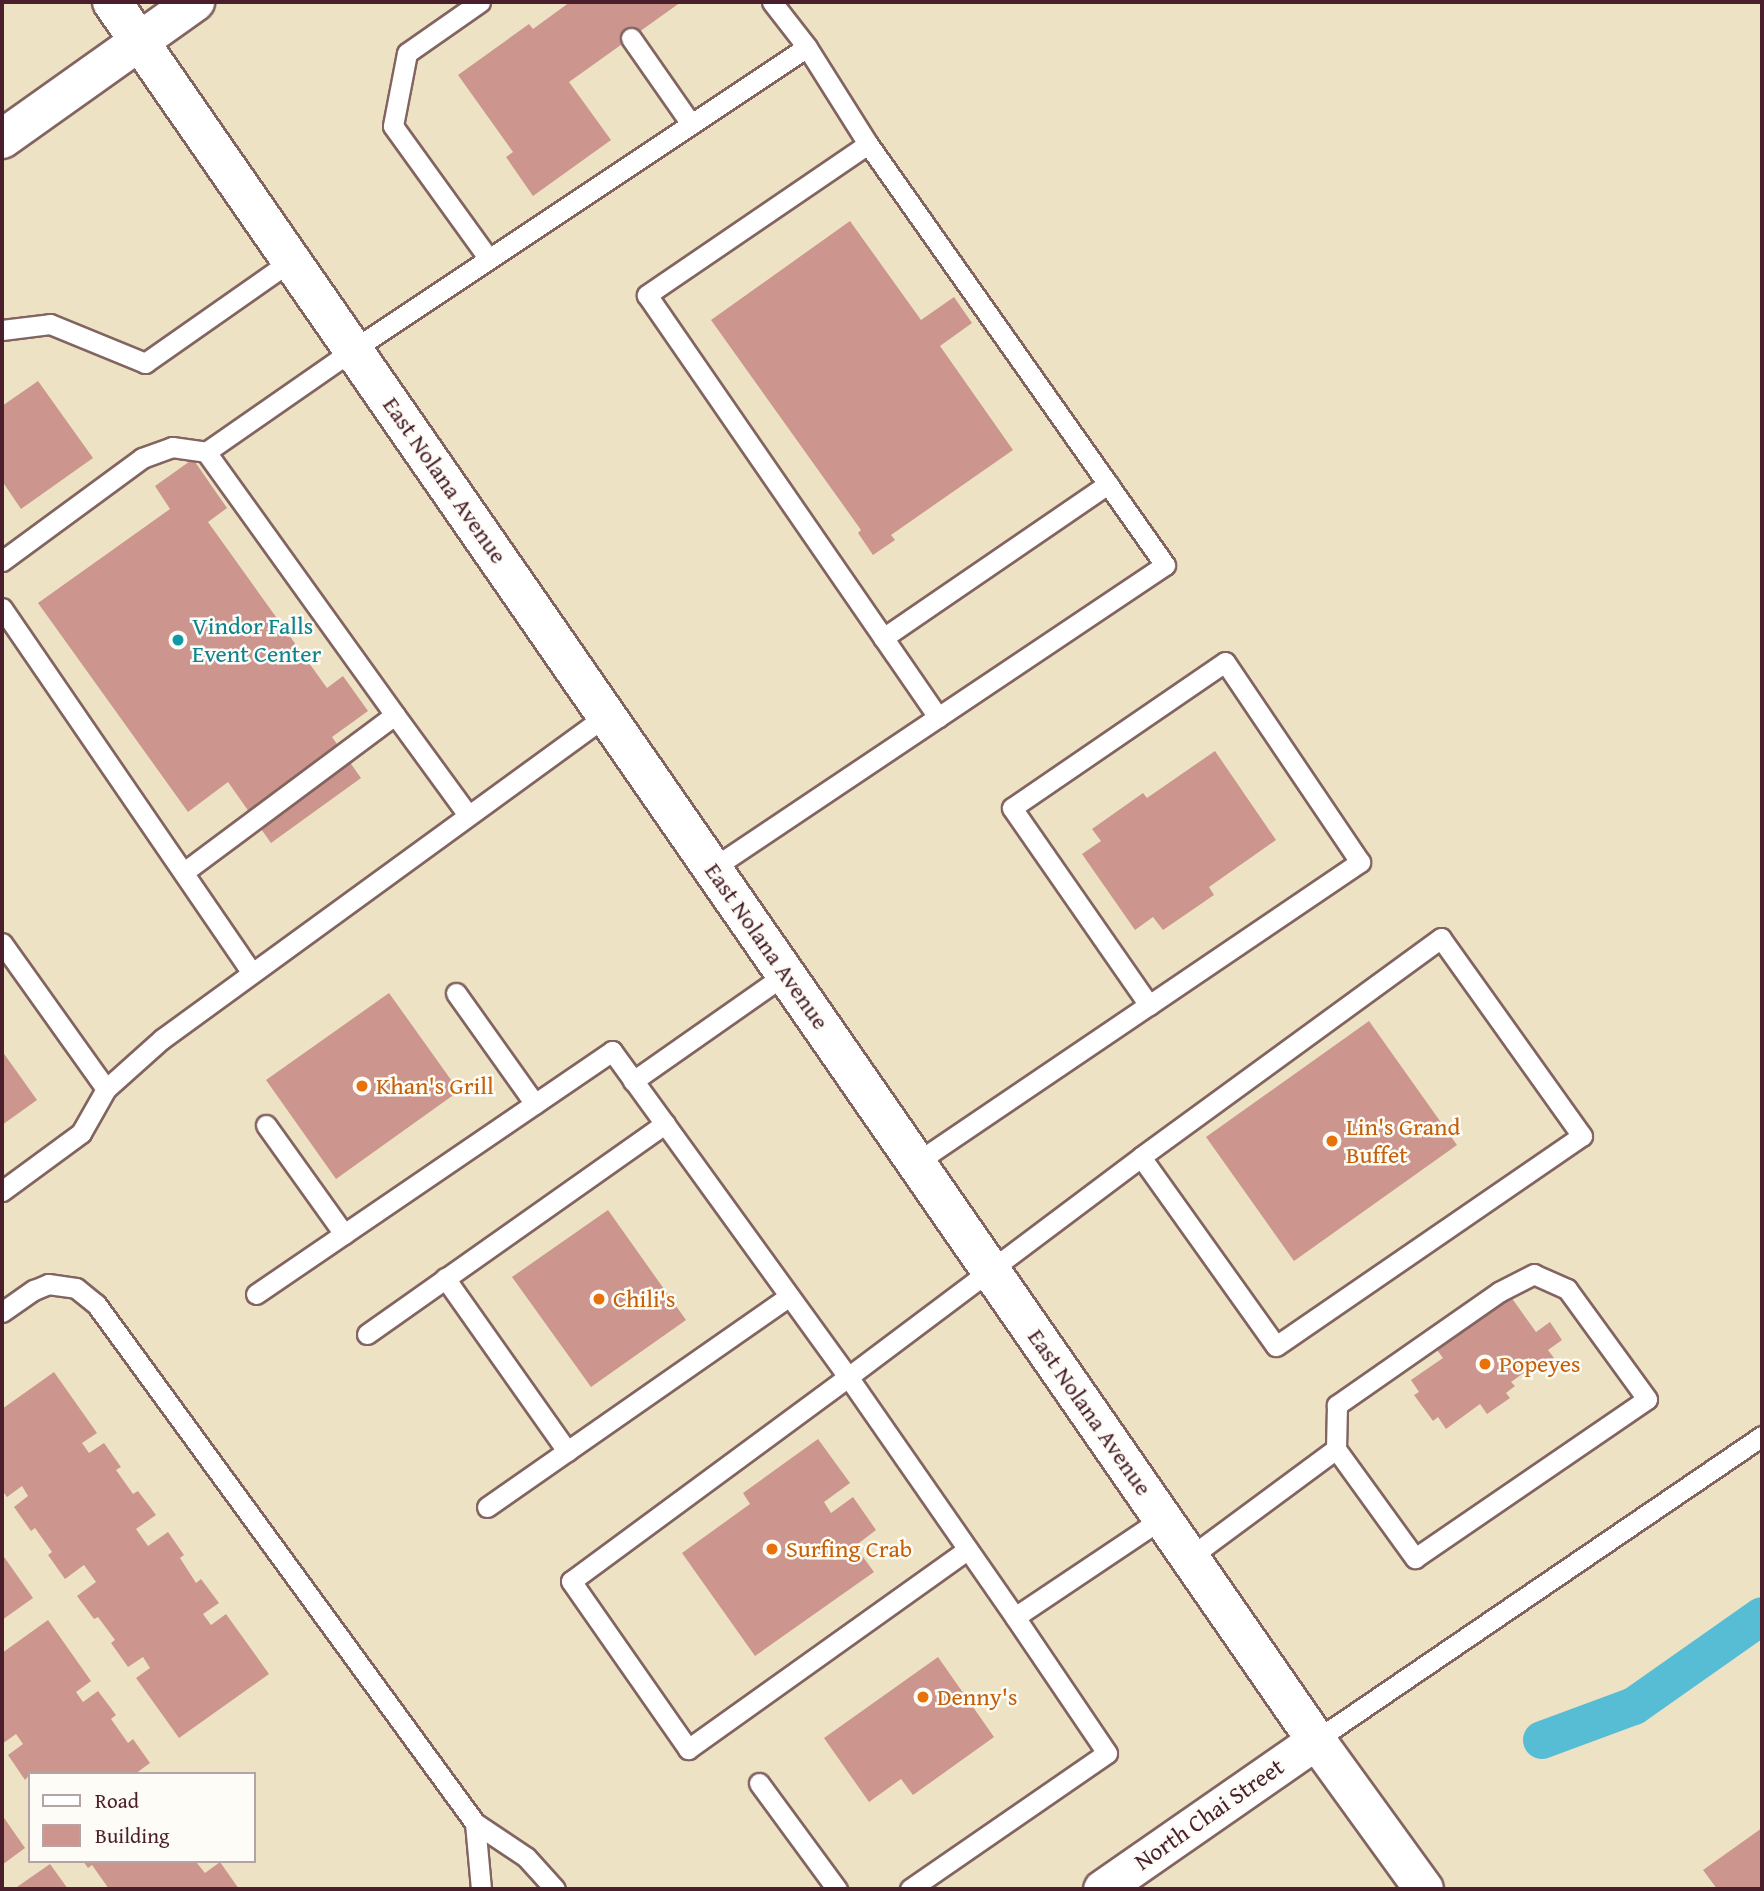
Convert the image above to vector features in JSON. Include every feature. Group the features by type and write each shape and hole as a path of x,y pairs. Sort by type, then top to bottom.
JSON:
{"main road":[{"name":"East Nolana Avenue","path":"112,2 1316,1740 1424,1889"},
{"path":"2,139 195,2"}],"street":[{"name":"North Chai Street","path":"1102,1889 1316,1740"}],"lane":[{"path":"480,2 408,53 393,126 489,259"},
{"path":"713,868 1165,565 868,144 807,47 772,2"},
{"path":"631,38 691,124"},
{"path":"2,561 142,458 172,447 206,452 354,349 807,47"},
{"path":"868,144 647,295 937,717"},
{"path":"2,330 50,324 145,363 292,260"},
{"path":"206,452 468,815"},
{"path":"883,638 1108,484"},
{"path":"2,608 252,973"},
{"path":"917,1162 1149,1005 1360,862 1225,662 1012,808 1149,1005"},
{"path":"184,872 395,715"},
{"path":"2,1191 81,1133 106,1088 162,1039 607,715"},
{"path":"967,1550 688,1749 571,1581 1141,1157 1441,938 1582,1136 1276,1346 1141,1157"},
{"path":"2,943 106,1088"},
{"path":"634,1081 786,974"},
{"path":"456,993 535,1104"},
{"path":"256,1294 612,1051 848,1377 1107,1753 910,1889"},
{"path":"367,1334 664,1124"},
{"path":"266,1125 344,1234"},
{"path":"1534,1273 1567,1289 1647,1399 1415,1558 1336,1449 1338,1405 1499,1292 1534,1273"},
{"path":"445,1278 567,1451"},
{"path":"2,1312 34,1290 48,1284 76,1288 96,1304 475,1823 526,1857 555,1889"},
{"path":"487,1507 789,1296"},
{"path":"1316,1740 1762,1436"},
{"path":"1190,1557 1336,1449"},
{"path":"1014,1617 1163,1518"},
{"path":"759,1783 837,1889"},
{"path":"475,1823 481,1889"}],"building":[{"path":"570,2 681,2 569,82 611,140 533,196 506,157 513,152 458,75 529,24 533,29"},
{"path":"850,221 921,320 954,297 972,323 940,346 1013,450 891,535 895,540 873,555 858,533 861,530 711,320"},
{"path":"38,381 93,458 21,509 2,481 2,406"},
{"name":"Vindor Falls Event Center","path":"193,459 227,508 208,522 327,688 343,676 368,711 332,737 361,778 271,843 228,782 188,812 38,603 170,509 155,486"},
{"path":"1215,751 1276,840 1209,887 1214,895 1163,930 1153,917 1135,930 1082,854 1101,841 1092,829 1143,793 1147,798"},
{"name":"Khan's Grill","path":"389,993 459,1091 336,1179 266,1080"},
{"name":"Lin's Grand Buffet","path":"1369,1021 1457,1145 1294,1261 1206,1137"},
{"path":"2,1051 37,1100 2,1125"},
{"name":"Chili's","path":"608,1210 686,1320 591,1387 512,1277"},
{"name":"Popeyes","path":"1511,1297 1536,1332 1550,1322 1562,1340 1548,1350 1554,1358 1542,1367 1539,1362 1511,1382 1515,1386 1506,1393 1510,1398 1487,1414 1480,1404 1446,1429 1438,1417 1433,1421 1414,1395 1419,1392 1411,1380 1443,1358 1437,1350"},
{"path":"54,1372 97,1433 82,1443 89,1453 104,1443 121,1467 116,1470 133,1494 138,1491 156,1515 136,1529 148,1546 168,1532 184,1555 180,1558 196,1583 201,1579 219,1603 203,1614 211,1625 226,1614 269,1674 179,1738 136,1678 150,1668 143,1657 128,1667 111,1643 115,1640 98,1617 94,1619 77,1596 96,1582 84,1565 65,1579 48,1555 52,1552 35,1528 31,1531 14,1507 28,1496 22,1486 7,1497 2,1490 2,1409"},
{"name":"Surfing Crab","path":"818,1439 850,1483 824,1502 831,1513 853,1497 876,1530 855,1546 874,1572 755,1656 682,1553 750,1504 743,1493"},
{"path":"2,1554 33,1598 2,1620"},
{"path":"48,1620 91,1681 76,1692 83,1702 98,1691 116,1715 111,1719 128,1743 133,1739 150,1763 138,1772 28,1772 25,1780 8,1755 23,1744 16,1734 2,1744 2,1653"},
{"name":"Denny's","path":"938,1657 994,1737 913,1795 901,1779 869,1802 824,1738"},
{"path":"2,1815 25,1848 2,1865"},
{"path":"1762,1828 1762,1889 1717,1889 1703,1870"},
{"path":"84,1863 197,1863 205,1873 221,1863 239,1889 109,1889 92,1865 88,1868"},
{"path":"50,1864 68,1889 14,1889"}],"waterway":[{"path":"1542,1740 1634,1706 1762,1616"}],"place":[{"name":"Vindor Falls Event Center","path":"178,640"},
{"name":"Khan's Grill","path":"362,1086"},
{"name":"Lin's Grand Buffet","path":"1332,1141"},
{"name":"Chili's","path":"599,1299"},
{"name":"Popeyes","path":"1485,1364"},
{"name":"Surfing Crab","path":"772,1549"},
{"name":"Denny's","path":"923,1697"}]}
